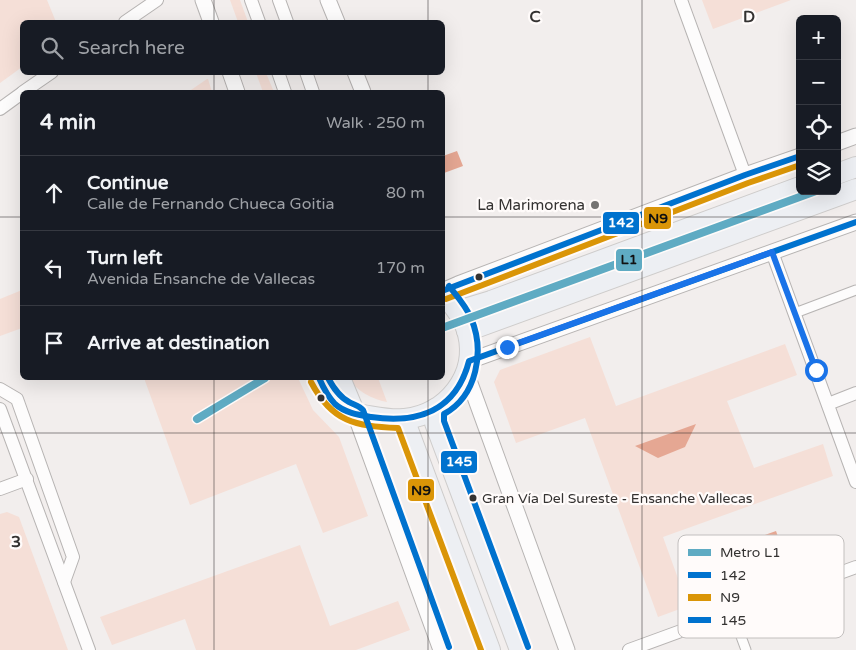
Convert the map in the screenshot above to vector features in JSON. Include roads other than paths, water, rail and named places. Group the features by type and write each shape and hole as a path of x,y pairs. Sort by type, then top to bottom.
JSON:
{"main road":[{"path":"841,173 856,167"},
{"path":"458,311 491,301 796,189"},
{"path":"467,332 856,189"},
{"path":"341,380 355,414 382,419 404,419 420,416 448,401 468,368 467,332 458,311 445,295"},
{"path":"435,409 439,432 520,650"},
{"path":"404,419 490,650"}],"street":[{"path":"127,20 157,0"},
{"path":"203,0 211,20"},
{"path":"251,0 258,20"},
{"path":"279,0 286,20"},
{"path":"328,0 336,20"},
{"path":"681,0 745,175"},
{"path":"27,90 48,75"},
{"path":"231,75 236,90"},
{"path":"279,75 284,90"},
{"path":"307,75 312,90"},
{"path":"356,75 361,90"},
{"path":"0,109 20,95"},
{"path":"841,142 856,136"},
{"path":"445,290 745,175 796,157"},
{"path":"567,650 468,368 772,252 856,222"},
{"path":"772,252 856,482"},
{"path":"795,313 856,290"},
{"path":"0,389 17,399 73,557 64,582"},
{"path":"828,404 856,393"},
{"path":"0,409 89,650"},
{"path":"355,414 441,650"},
{"path":"0,489 27,479"},
{"path":"844,571 856,567"},
{"path":"629,650 678,632"},
{"path":"742,638 746,650"}],"metro line":[{"name":"L1","path":"445,327 805,195"},
{"name":"L1","path":"197,419 262,380"}],"place":[{"name":"La Marimorena","path":"595,205"},
{"name":"Gran Vía Del Sureste - Ensanche Vallecas","path":"473,498"}]}
